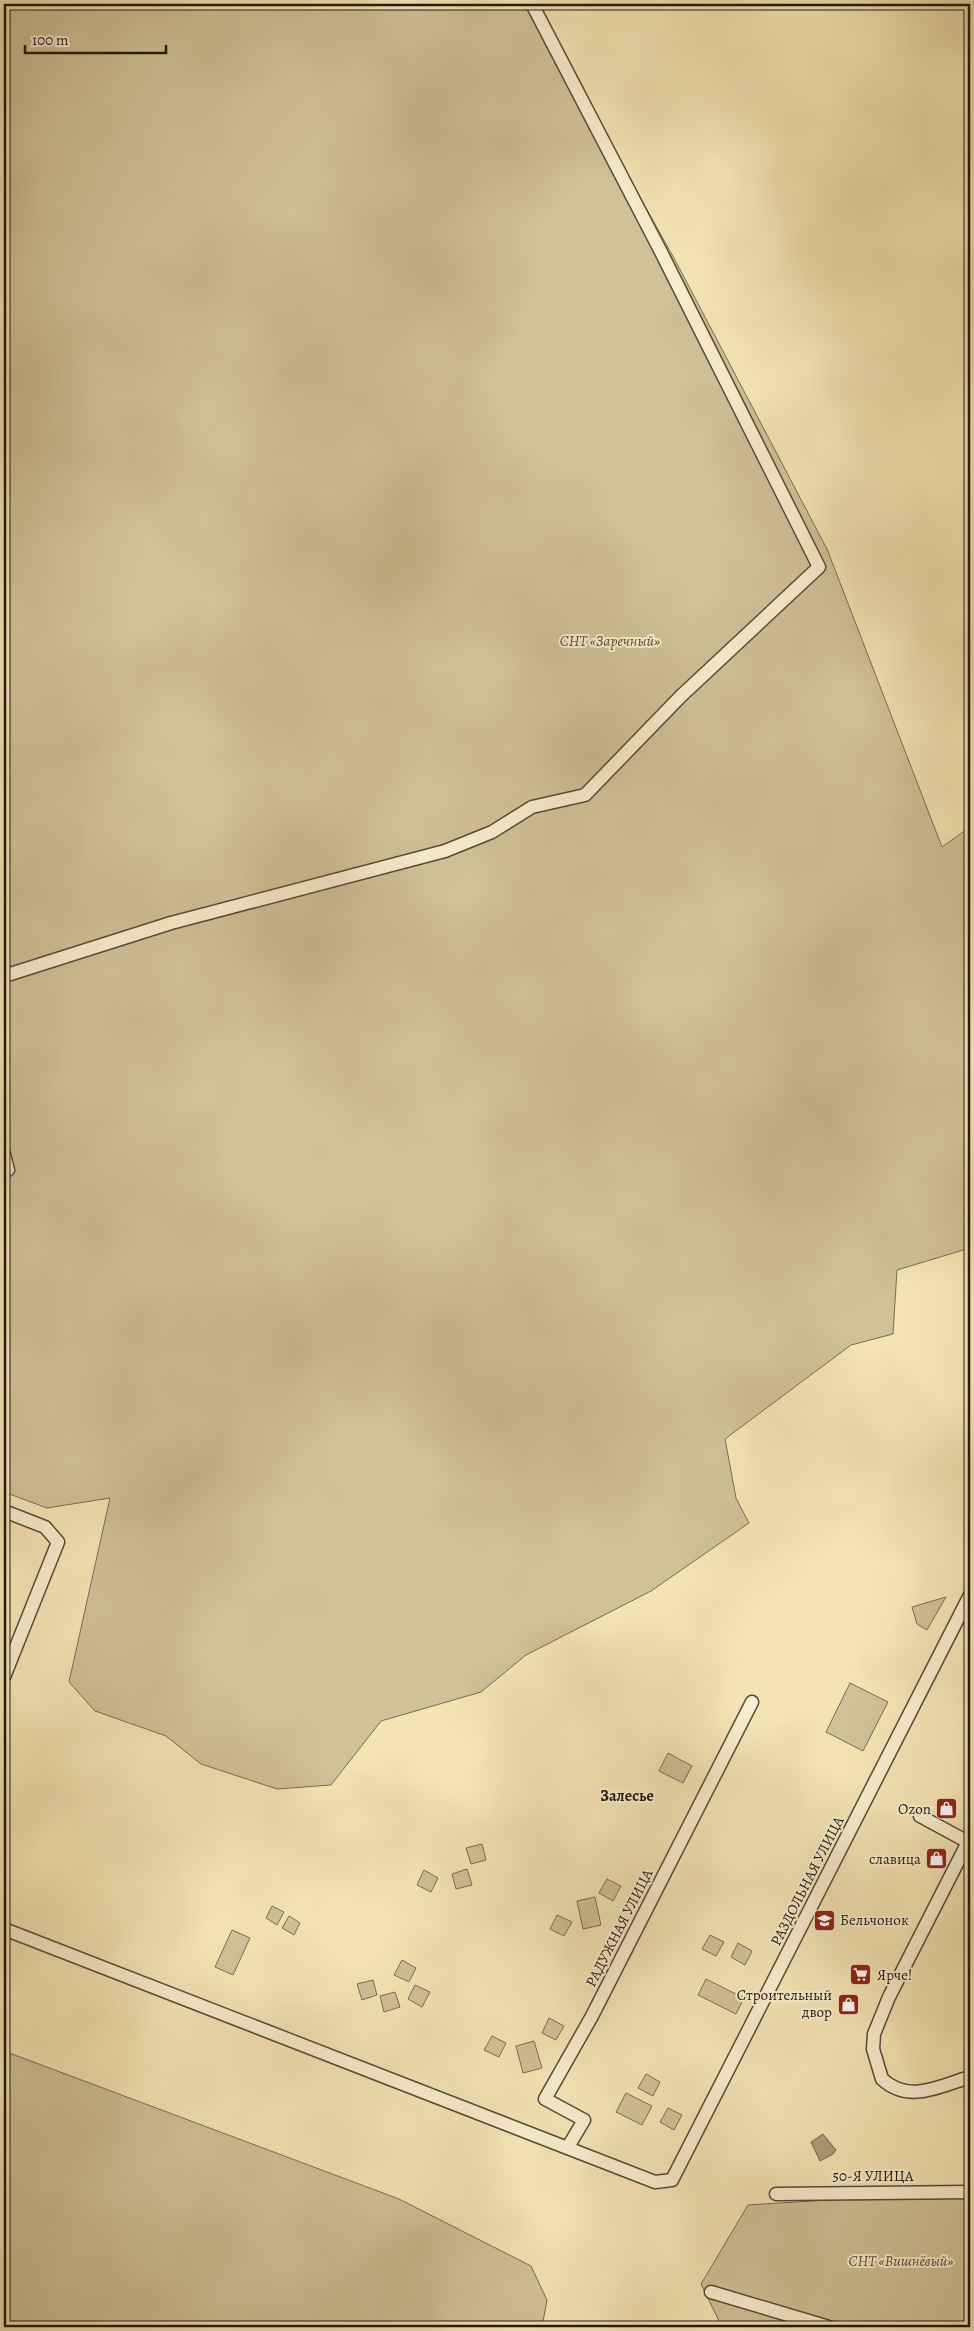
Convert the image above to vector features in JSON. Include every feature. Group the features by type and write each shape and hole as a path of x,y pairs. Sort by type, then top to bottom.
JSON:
{"street":[{"path":"4,976 171,923 445,851 492,832 532,807 585,796 681,696 819,568 660,250 532,4"},
{"path":"4,1154 8,1170"},
{"path":"4,1511 45,1526 58,1542 4,1677"},
{"name":"РАЗДОЛЬНАЯ УЛИЦА","path":"568,2147 655,2182 672,2180 970,1595"},
{"name":"РАДУЖНАЯ УЛИЦА","path":"568,2147 584,2120 545,2099 592,2016 752,1702"},
{"path":"920,1816 969,1840 889,1997 874,2034 873,2049 882,2079 890,2087 900,2091 914,2093 970,2077"},
{"path":"4,1929 568,2147"},
{"name":"50-Я УЛИЦА","path":"776,2194 970,2192"},
{"path":"711,2292 830,2327"}],"green space":[{"name":"СНТ «Заречный»","path":"4,4 532,4 675,260 827,549 942,847 970,827 970,1248 897,1270 893,1334 851,1345 725,1439 736,1498 749,1523 651,1591 526,1655 481,1692 381,1721 331,1785 277,1789 201,1764 166,1736 95,1711 69,1682 110,1498 47,1508 4,1492"},
{"path":"946,1597 927,1630 917,1624 912,1607"},
{"path":"850,1683 888,1702 863,1751 826,1732"},
{"path":"668,1753 692,1766 683,1783 659,1771"},
{"path":"482,1844 486,1860 471,1864 466,1848"},
{"path":"467,1869 472,1885 456,1889 452,1874"},
{"path":"424,1870 438,1878 431,1892 417,1885"},
{"path":"607,1879 621,1886 613,1901 599,1893"},
{"path":"595,1897 601,1925 583,1929 577,1901"},
{"path":"272,1906 284,1912 277,1925 266,1918"},
{"path":"557,1915 572,1922 564,1936 550,1929"},
{"path":"289,1916 300,1923 294,1935 282,1928"},
{"path":"232,1930 250,1938 233,1975 215,1967"},
{"path":"710,1935 724,1942 716,1956 702,1949"},
{"path":"738,1943 752,1951 745,1965 731,1957"},
{"path":"402,1960 416,1968 409,1982 394,1975"},
{"path":"706,1979 744,1998 736,2014 698,1995"},
{"path":"373,1980 377,1995 362,2000 357,1984"},
{"path":"415,1985 430,1992 422,2007 408,1999"},
{"path":"395,1992 400,2007 384,2012 380,1996"},
{"path":"549,2018 564,2026 556,2040 542,2033"},
{"path":"492,2036 506,2043 499,2057 484,2050"},
{"path":"534,2041 542,2068 523,2073 516,2046"},
{"path":"4,2051 399,2199 531,2266 547,2300 542,2327 4,2327"},
{"path":"646,2074 660,2082 653,2096 638,2088"},
{"path":"626,2093 652,2106 642,2125 616,2112"},
{"path":"668,2108 682,2115 674,2130 660,2122"},
{"name":"СНТ «Вишнёвый»","path":"970,2191 970,2327 722,2327 701,2284 748,2205"}],"shaded area":[{"path":"823,2134 836,2150 833,2154 820,2161 811,2142"}],"place":[{"name":"Ozon","path":"947,1809"},
{"name":"славица","path":"937,1859"},
{"name":"Бельчонок","path":"824,1920"},
{"name":"Ярче!","path":"861,1975"},
{"name":"Строительный двор","path":"848,2004"}],"district":[{"name":"Залесье","path":"627,1796"}]}
